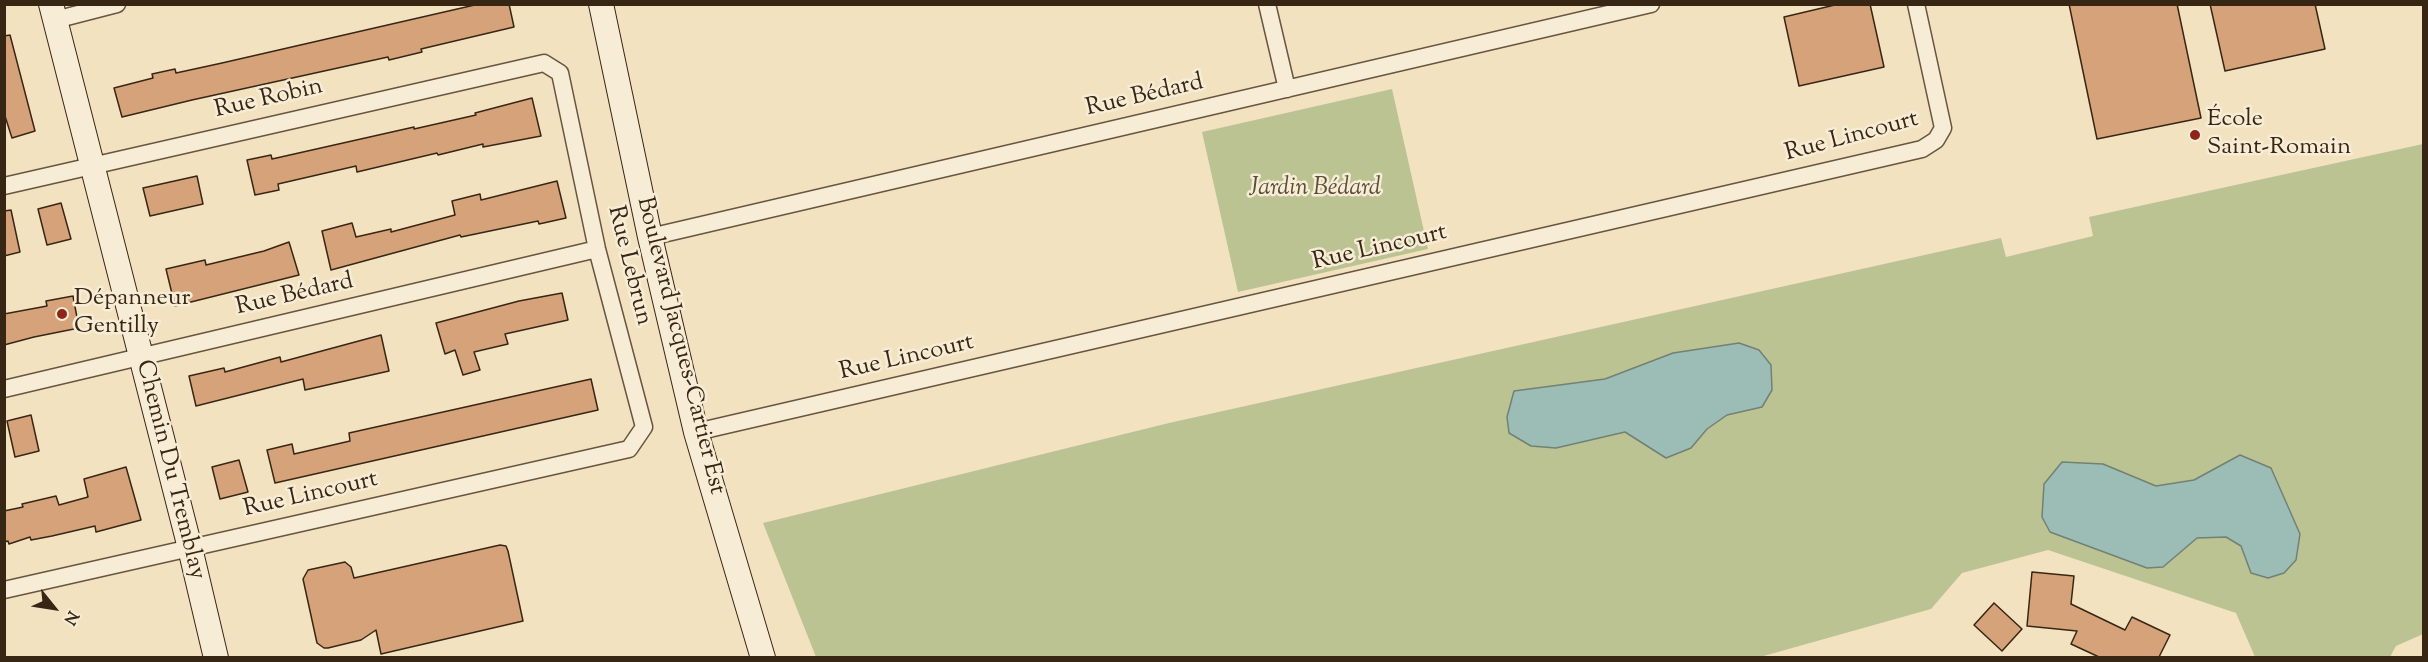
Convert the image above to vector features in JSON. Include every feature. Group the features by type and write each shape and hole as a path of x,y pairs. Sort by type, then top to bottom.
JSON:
{"main road":[{"name":"Boulevard Jacques-Cartier Est","path":"591,4 605,31"},
{"name":"Boulevard Jacques-Cartier Est","path":"602,4 605,31 650,237 696,432 763,657"},
{"name":"Chemin Du Tremblay","path":"53,12 216,657"}],"street":[{"path":"53,12 117,4"},
{"path":"1267,4 1287,89"},
{"name":"Rue Bédard","path":"650,237 1651,4"},
{"name":"Rue Lincourt","path":"696,432 1922,149 1936,140 1943,128 1916,4"},
{"name":"Rue Robin","path":"4,186 92,164 544,63"},
{"name":"Rue Lebrun","path":"544,63 561,73 597,249 644,427 629,449"},
{"name":"Rue Bédard","path":"4,388 597,249"},
{"name":"Rue Lincourt","path":"4,590 629,449"}],"green space":[{"name":"Jardin Bédard","path":"1392,89 1428,249 1238,292 1202,132"},
{"path":"2423,144 2423,634 2396,646 2390,657 2255,657 2236,613 2048,550 1962,573 1931,609 1760,657 816,657 763,523 1169,423 2001,238 2006,257 2093,236 2089,217"}],"water":[{"path":"1739,343 1759,350 1771,365 1772,390 1762,407 1727,415 1707,429 1691,448 1666,458 1625,432 1556,448 1531,446 1509,433 1507,417 1514,391 1605,379 1673,353"},
{"path":"2240,455 2271,468 2300,534 2296,560 2284,573 2268,578 2251,573 2241,546 2226,537 2197,538 2163,567 2147,568 2050,532 2042,517 2044,484 2062,462 2103,464 2156,486 2194,480"}],"building":[{"path":"479,4 509,4 514,27 421,49 422,52 389,60 388,57 122,117 114,88 153,78 152,74 175,69 176,73"},
{"path":"1839,4 1870,4 1884,67 1799,86 1784,17"},
{"path":"2069,4 2177,4 2201,118 2097,139"},
{"path":"2210,4 2315,4 2325,49 2225,71"},
{"path":"10,35 35,131 12,138 4,113 4,36"},
{"path":"532,98 541,136 483,147 483,144 438,155 437,153 357,172 356,166 278,184 279,190 255,195 247,160 271,155 272,159 414,127 414,129 476,115 475,113"},
{"path":"197,176 203,204 150,216 143,188"},
{"path":"557,181 566,218 539,224 538,221 461,237 460,235 331,270 322,231 352,223 356,237 391,229 391,232 455,215 452,201 480,194 481,200"},
{"path":"61,203 71,239 47,245 38,209"},
{"path":"11,210 20,252 4,256 4,211"},
{"path":"289,242 299,275 175,306 166,269 205,260 206,265 264,251"},
{"path":"562,293 568,320 505,334 508,344 474,352 480,370 463,375 455,350 445,354 436,323 519,301"},
{"path":"73,296 79,328 4,345 4,314 47,306 46,301"},
{"path":"381,335 389,371 305,390 303,379 196,406 189,376 224,368 225,372 280,357 281,362"},
{"path":"591,379 598,410 275,483 267,450 292,444 294,454 350,441 349,433"},
{"path":"31,415 39,451 15,457 7,421"},
{"path":"239,460 248,492 220,499 212,467"},
{"path":"126,467 141,520 96,532 95,526 31,540 30,537 9,544 8,541 4,542 4,511 56,496 59,505 88,497 84,479"},
{"path":"500,545 506,546 508,551 523,621 381,654 376,630 361,640 328,648 317,643 303,579 308,570 345,562 351,567 354,578"},
{"path":"2032,572 2074,576 2071,604 2125,630 2132,617 2170,635 2159,657 2099,657 2071,644 2077,631 2027,626"},
{"path":"1994,603 2022,629 2002,651 1974,625"}],"place":[{"name":"École Saint-Romain","path":"2195,135"},
{"name":"Dépanneur Gentilly","path":"62,314"}]}
